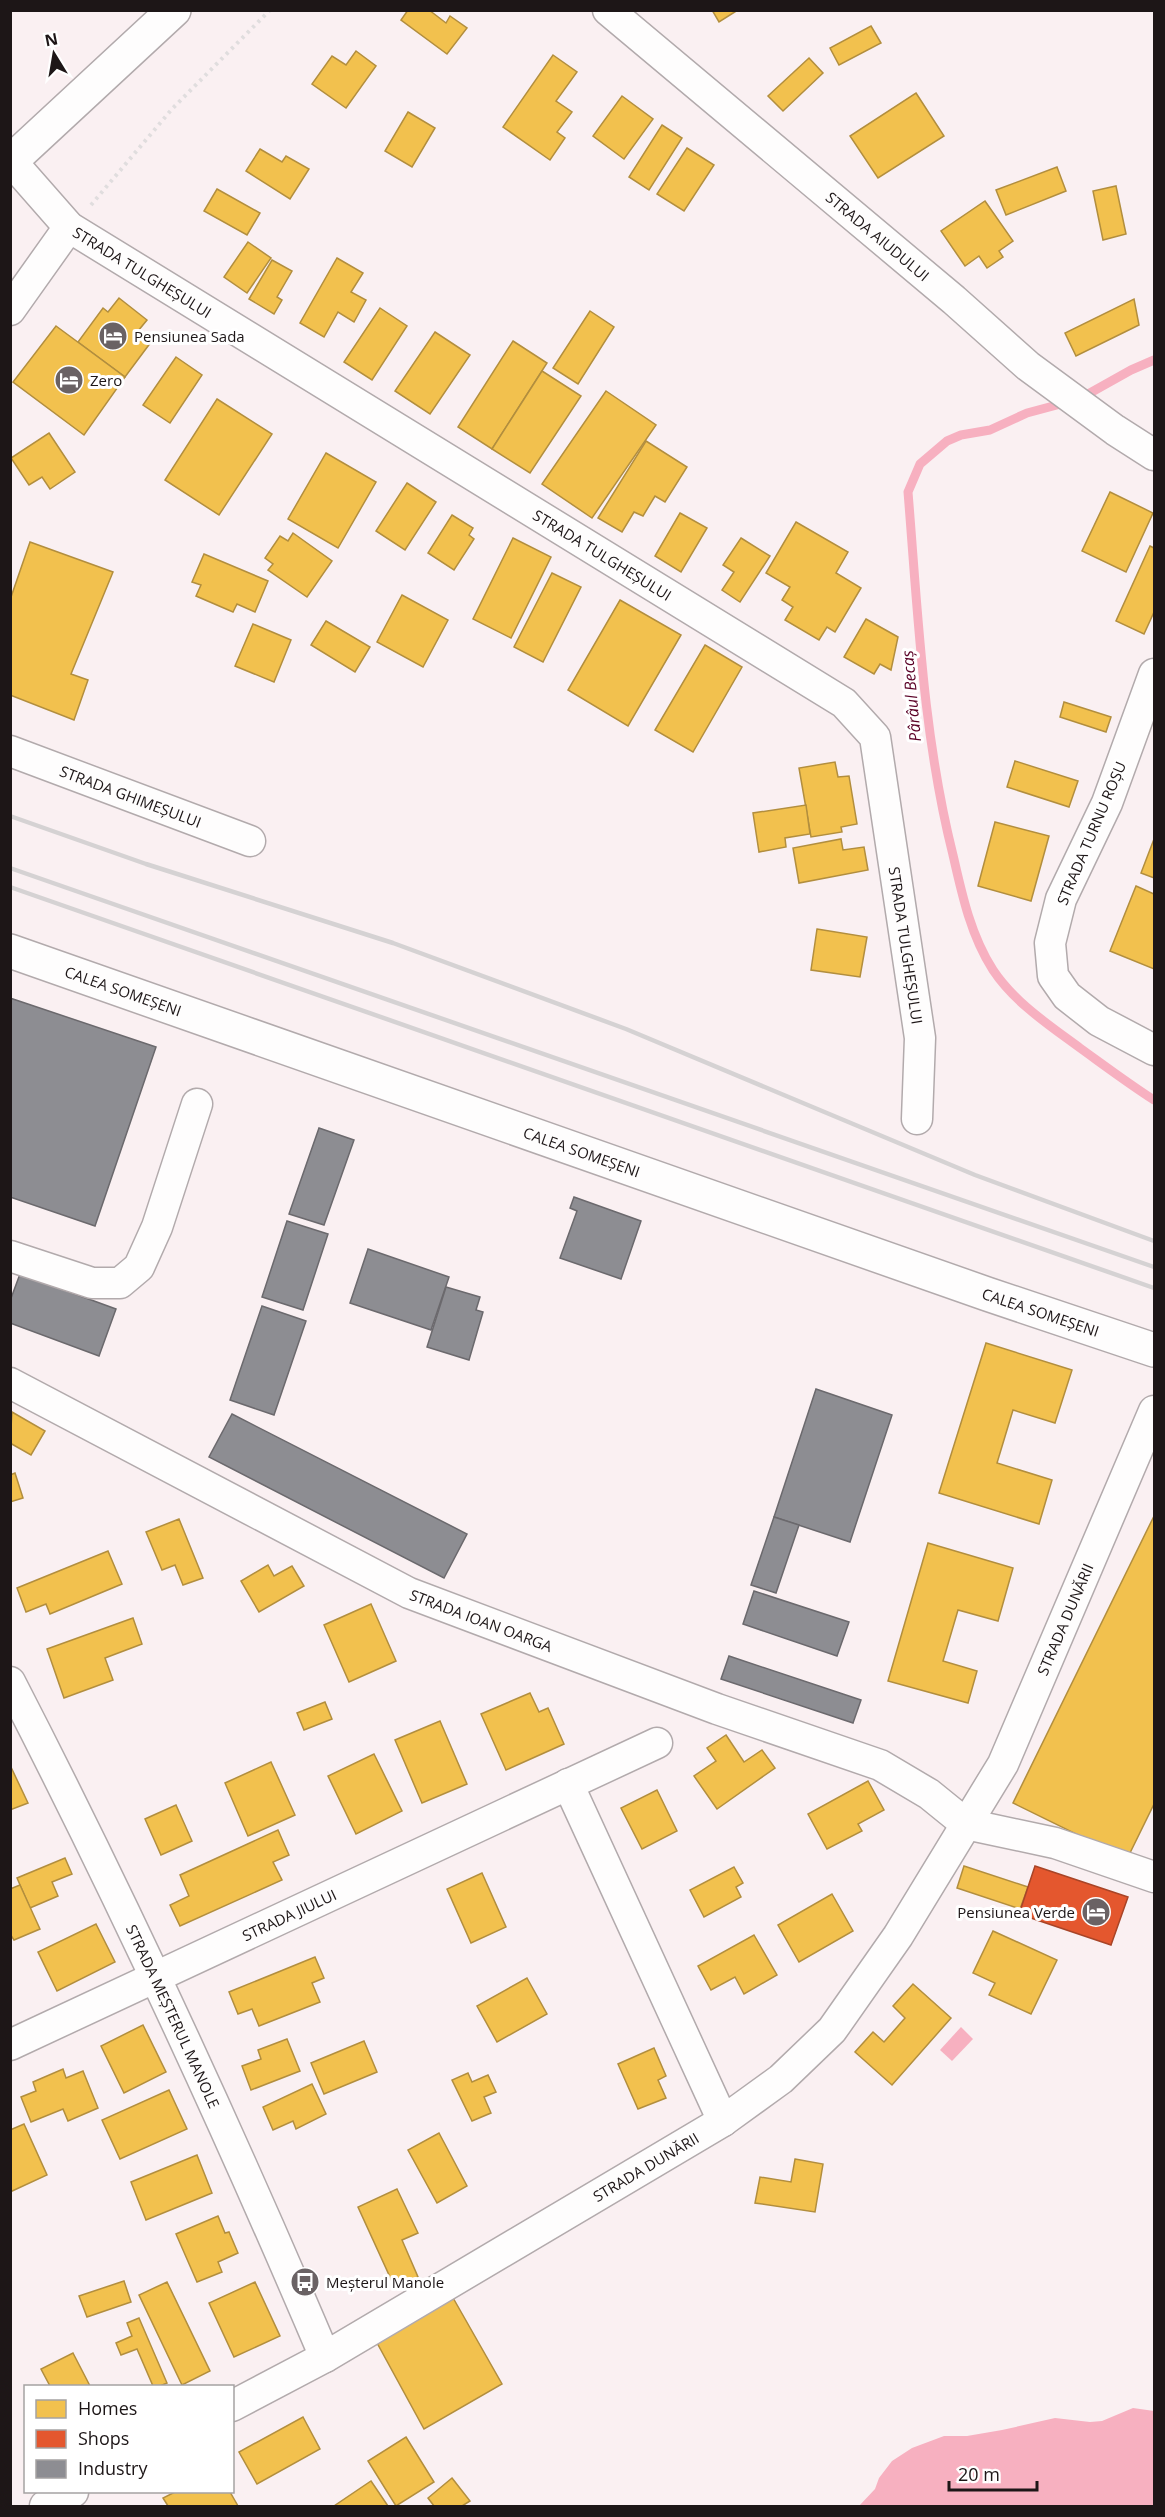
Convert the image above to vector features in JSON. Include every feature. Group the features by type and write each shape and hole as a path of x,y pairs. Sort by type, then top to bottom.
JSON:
{"main road":[{"path":"11,161 174,10"},
{"name":"CALEA SOMEȘENI","path":"10,951 1155,1350"}],"street":[{"name":"STRADA AIUDULUI","path":"608,10 954,300 1028,366 1115,430 1155,455"},
{"name":"STRADA TULGHEȘULUI","path":"11,161 69,227 844,703 875,737 920,1038 918,1119"},
{"path":"10,310 69,227"},
{"name":"STRADA TURNU ROȘU","path":"1155,674 1107,803 1061,899 1050,943 1053,976 1066,996 1099,1021 1155,1050"},
{"name":"STRADA GHIMEȘULUI","path":"10,751 250,841"},
{"path":"10,1256 92,1283 120,1283 139,1267 157,1227 197,1104"},
{"name":"STRADA IOAN OARGA","path":"10,1383 409,1593 717,1709 880,1765 929,1794 966,1824"},
{"name":"STRADA DUNĂRII","path":"234,2405 325,2357 723,2121 781,2079 832,2030 898,1936 1004,1764 1155,1411"},
{"name":"STRADA MEȘTERUL MANOLE","path":"10,1682 71,1800 156,1978 325,2357"},
{"name":"STRADA JIULUI","path":"10,2045 657,1743"},
{"path":"568,1784 723,2121"},
{"path":"966,1824 1055,1843 1155,1876"},
{"path":"45,2506 71,2493"}],"path":[{"path":"69,227 107,188 172,109 270,10"}],"shaded area":[{"path":"961,2027 973,2039 952,2061 940,2050"},
{"path":"1133,2408 1154,2411 1154,2506 859,2506 875,2489 879,2478 892,2461 912,2448 944,2436 967,2436 1055,2418 1102,2421"}],"building: Homes":[{"path":"408,10 429,10 446,23 450,16 467,28 447,54 401,20"},
{"path":"712,10 738,10 719,22"},
{"path":"871,26 881,43 839,65 830,48"},
{"path":"356,51 376,66 346,108 312,84 332,56 346,65"},
{"path":"553,55 577,72 556,101 572,112 557,132 565,138 550,160 503,127"},
{"path":"809,58 823,73 783,111 768,96"},
{"path":"916,93 944,136 878,178 850,136"},
{"path":"622,96 653,119 624,159 593,136"},
{"path":"408,112 435,128 412,167 385,151"},
{"path":"662,125 682,138 649,190 629,177"},
{"path":"687,148 714,165 684,211 657,194"},
{"path":"260,149 282,162 286,156 309,169 290,199 246,171"},
{"path":"1057,167 1066,191 1006,215 996,190"},
{"path":"1116,186 1126,234 1103,240 1093,191"},
{"path":"217,189 260,213 247,235 204,211"},
{"path":"985,201 1013,241 999,251 1003,257 987,268 979,256 965,266 941,231"},
{"path":"248,242 271,258 247,293 224,277"},
{"path":"337,258 363,273 351,292 366,300 354,322 338,312 324,337 300,323"},
{"path":"272,260 292,271 277,297 282,300 274,314 249,299"},
{"name":"Pensiunea Sada","path":"119,298 147,320 138,331 151,342 125,377 78,342 103,308 108,312"},
{"path":"1134,299 1139,325 1076,356 1065,333"},
{"path":"380,308 407,326 372,380 344,362"},
{"path":"590,311 614,327 578,384 553,368"},
{"name":"Zero","path":"56,326 125,377 84,435 13,382"},
{"path":"435,332 470,355 430,414 395,391"},
{"path":"513,341 547,363 492,449 458,427"},
{"path":"176,357 202,375 170,423 143,405"},
{"path":"542,371 581,396 530,473 492,449"},
{"path":"606,391 656,425 592,518 542,484"},
{"path":"217,399 272,434 219,515 165,480"},
{"path":"49,433 75,472 50,489 42,477 29,485 11,458"},
{"path":"646,441 687,467 665,502 655,496 643,516 634,512 622,532 598,518"},
{"path":"326,453 376,482 338,548 288,519"},
{"path":"407,483 436,502 405,550 376,531"},
{"path":"1110,492 1153,513 1126,572 1082,551"},
{"path":"680,513 707,528 681,572 655,556"},
{"path":"452,515 473,528 469,535 474,539 454,570 428,553"},
{"path":"796,522 848,552 836,573 861,588 835,632 827,627 819,640 785,620 793,607 782,600 790,587 766,573"},
{"path":"293,533 332,561 307,597 268,570 273,564 265,558 280,536 288,541"},
{"path":"513,538 551,557 511,638 473,619"},
{"path":"741,538 770,556 740,602 722,590 734,572 723,565"},
{"path":"30,542 113,572 71,674 88,680 74,720 10,695 10,600"},
{"path":"1150,546 1154,548 1154,612 1144,634 1116,621"},
{"path":"204,554 268,581 255,612 237,604 233,612 196,596 201,585 192,582"},
{"path":"552,573 581,587 543,662 514,647"},
{"path":"402,595 448,620 423,667 377,642"},
{"path":"620,600 681,635 628,726 568,690"},
{"path":"866,619 898,637 891,670 880,664 874,674 844,657"},
{"path":"326,621 370,647 355,672 311,645"},
{"path":"253,624 291,640 274,682 235,666"},
{"path":"705,645 742,667 693,752 655,730"},
{"path":"1064,702 1111,717 1106,732 1060,717"},
{"path":"1015,761 1078,781 1069,807 1007,787"},
{"path":"835,762 838,777 849,776 857,824 841,827 842,832 811,837 799,768"},
{"path":"806,805 810,834 785,838 786,847 759,852 753,813"},
{"path":"995,822 1049,836 1031,901 978,886"},
{"path":"841,839 843,850 864,847 868,870 799,883 793,848"},
{"path":"1154,839 1154,878 1141,873"},
{"path":"1136,886 1154,894 1154,969 1110,951"},
{"path":"817,929 867,937 860,977 811,970"},
{"path":"986,1343 1072,1370 1055,1423 1013,1410 997,1463 1052,1480 1039,1524 939,1493"},
{"path":"12,1412 45,1431 31,1455 10,1443"},
{"path":"15,1473 23,1498 10,1502 10,1475"},
{"path":"1154,1516 1154,1804 1127,1859 1013,1803"},
{"path":"179,1519 203,1578 183,1585 175,1565 162,1570 146,1532"},
{"path":"928,1543 1013,1568 998,1621 958,1610 943,1661 977,1671 968,1703 888,1681"},
{"path":"108,1551 122,1584 50,1614 46,1604 26,1612 17,1588"},
{"path":"268,1565 274,1576 292,1566 304,1586 259,1612 241,1581"},
{"path":"371,1604 396,1661 349,1682 324,1625"},
{"path":"133,1618 142,1644 105,1658 113,1680 64,1698 47,1649"},
{"path":"530,1693 539,1712 548,1708 564,1744 506,1770 481,1714"},
{"path":"325,1702 332,1719 304,1730 297,1713"},
{"path":"440,1721 467,1784 422,1803 395,1740"},
{"path":"726,1735 744,1762 762,1750 775,1768 717,1809 694,1776 716,1761 707,1748"},
{"path":"374,1754 402,1811 356,1834 328,1776"},
{"path":"271,1762 295,1815 248,1836 225,1783"},
{"path":"10,1765 28,1803 10,1810"},
{"path":"868,1781 884,1810 858,1824 862,1831 827,1849 808,1814"},
{"path":"657,1790 677,1831 642,1849 621,1808"},
{"path":"176,1805 192,1841 161,1855 145,1819"},
{"path":"278,1830 289,1855 273,1862 282,1880 180,1926 170,1905 189,1896 180,1875"},
{"path":"65,1858 72,1874 52,1882 58,1896 30,1908 17,1878"},
{"path":"964,1866 1028,1887 1020,1909 957,1888"},
{"path":"734,1867 743,1883 736,1887 741,1897 704,1917 690,1890"},
{"path":"482,1873 506,1927 471,1943 447,1889"},
{"path":"20,1885 40,1929 14,1940 10,1934 10,1889"},
{"path":"832,1894 853,1931 799,1962 778,1925"},
{"path":"96,1924 115,1962 57,1991 38,1952"},
{"path":"993,1931 1057,1960 1031,2014 989,1995 995,1983 973,1973"},
{"path":"754,1935 777,1975 744,1994 735,1977 711,1990 698,1966"},
{"path":"315,1957 324,1978 312,1983 320,2002 259,2026 252,2009 238,2014 229,1992"},
{"path":"527,1978 547,2014 497,2042 477,2006"},
{"path":"913,1984 951,2018 892,2085 855,2052 873,2032 884,2042 905,2018 893,2006"},
{"path":"143,2025 166,2072 124,2093 101,2046"},
{"path":"287,2039 300,2071 251,2090 242,2066 261,2059 258,2050"},
{"path":"364,2041 377,2072 324,2094 311,2063"},
{"path":"654,2048 666,2076 658,2080 666,2098 638,2109 618,2064"},
{"path":"63,2069 66,2078 83,2071 98,2108 68,2121 63,2109 31,2122 21,2097 36,2091 33,2082"},
{"path":"468,2073 472,2082 488,2075 496,2092 484,2097 491,2113 472,2121 452,2080"},
{"path":"312,2084 326,2114 296,2129 293,2121 273,2130 263,2107"},
{"path":"169,2090 187,2129 120,2159 102,2120"},
{"path":"24,2124 47,2175 10,2192 10,2130"},
{"path":"439,2133 467,2186 437,2203 408,2150"},
{"path":"197,2155 212,2193 146,2220 131,2182"},
{"path":"795,2159 823,2164 815,2212 755,2203 760,2177 791,2182"},
{"path":"397,2189 418,2233 402,2240 418,2277 395,2288 358,2207"},
{"path":"218,2216 225,2233 229,2232 238,2253 218,2262 222,2272 197,2282 176,2234"},
{"path":"124,2281 131,2302 87,2317 79,2296"},
{"path":"167,2282 210,2371 182,2385 139,2295"},
{"path":"255,2282 280,2336 234,2357 209,2303"},
{"path":"452,2296 502,2384 424,2429 376,2341"},
{"path":"139,2318 167,2383 153,2385 137,2349 121,2355 116,2343 132,2336 127,2323"},
{"path":"73,2353 89,2385 49,2385 41,2369"},
{"path":"303,2417 320,2449 257,2484 239,2452"},
{"path":"406,2437 434,2482 396,2506 368,2461"},
{"path":"452,2478 470,2501 462,2506 434,2506 428,2498"},
{"path":"371,2481 388,2506 334,2506"},
{"path":"173,2493 231,2493 238,2506 168,2506 163,2498"}],"building: Shops":[{"path":"1035,1866 1128,1897 1111,1945 1019,1914"}],"building: Industry":[{"path":"10,998 156,1047 95,1226 10,1197"},
{"path":"319,1128 354,1140 324,1225 289,1214"},
{"path":"574,1197 641,1221 621,1279 560,1258 577,1211 570,1208"},
{"path":"287,1221 328,1234 303,1310 262,1297"},
{"path":"368,1249 449,1277 431,1330 350,1303"},
{"path":"20,1274 116,1309 99,1356 10,1323 10,1301"},
{"path":"446,1287 480,1297 476,1310 483,1312 469,1360 427,1347"},
{"path":"262,1306 306,1321 274,1415 230,1400"},
{"path":"816,1389 892,1415 850,1542 774,1517"},
{"path":"232,1414 467,1534 444,1578 209,1457"},
{"path":"774,1517 799,1525 776,1593 751,1585"},
{"path":"754,1591 849,1622 837,1656 743,1624"},
{"path":"729,1656 861,1700 853,1723 721,1679"}],"waterway":[{"name":"Pârâul Becaș","path":"1081,398 1154,360"},
{"name":"Pârâul Becaș","path":"1068,402 1027,413 990,430 961,435 947,441 920,464 908,492 928,720 943,810 964,900 985,957 1002,982 1033,1013 1154,1100"}],"railway":[{"path":"10,816 146,864 393,943 626,1029 975,1175 1154,1241"},
{"path":"10,868 1154,1267"},
{"path":"10,887 1154,1288"}],"place":[{"name":"Pensiunea Sada","path":"113,336"},
{"name":"Zero","path":"69,380"},
{"name":"Pensiunea Verde","path":"1096,1912"},
{"name":"Meșterul Manole","path":"305,2282"}]}
